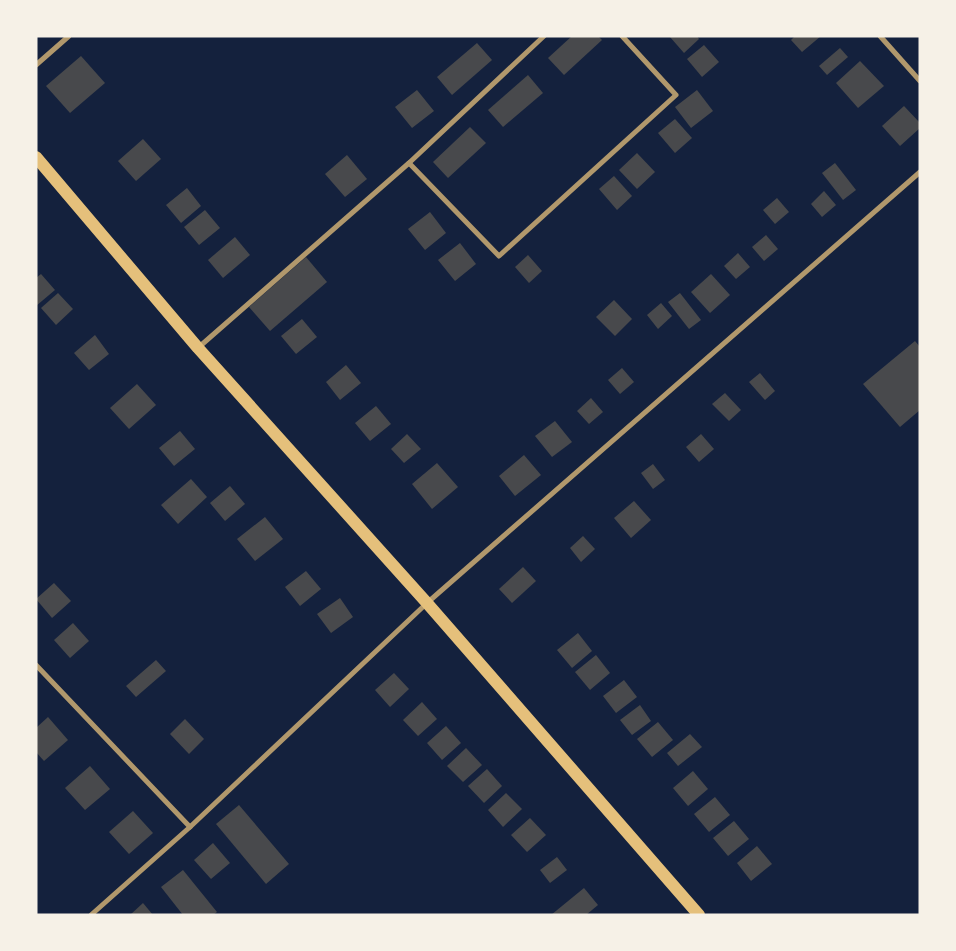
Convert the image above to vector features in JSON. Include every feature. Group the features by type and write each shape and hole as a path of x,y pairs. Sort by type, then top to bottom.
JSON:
{"main road":[{"path":"36,157 198,348 427,603 699,915"}],"street":[{"path":"36,65 69,36"},
{"path":"198,348 408,163 544,36"},
{"path":"408,163 499,256 676,95 622,36"},
{"path":"880,36 920,81"},
{"path":"91,915 190,827 427,603 920,172"},
{"path":"36,665 190,827"}],"building":[{"path":"572,36 598,36 602,40 564,75 548,58"},
{"path":"671,36 697,36 699,39 684,53"},
{"path":"795,36 821,36 802,52 791,40"},
{"path":"477,43 492,60 452,95 437,77"},
{"path":"704,45 719,62 702,77 687,59"},
{"path":"840,48 848,57 827,75 819,66"},
{"path":"81,56 105,83 70,113 46,86"},
{"path":"860,61 884,86 858,108 836,83"},
{"path":"528,75 543,93 503,127 488,110"},
{"path":"417,90 434,111 412,128 395,107"},
{"path":"697,90 713,111 691,128 675,107"},
{"path":"904,106 920,123 920,128 900,146 882,126"},
{"path":"675,119 692,138 675,153 658,133"},
{"path":"470,127 486,143 448,178 433,162"},
{"path":"143,139 161,159 136,181 118,161"},
{"path":"637,153 655,172 637,189 619,170"},
{"path":"347,155 367,179 345,197 325,174"},
{"path":"835,163 856,190 843,200 822,173"},
{"path":"614,176 632,196 617,210 599,189"},
{"path":"187,188 201,206 181,223 166,205"},
{"path":"824,191 836,205 822,217 811,204"},
{"path":"777,198 789,212 775,224 763,210"},
{"path":"205,210 220,228 199,245 184,227"},
{"path":"430,212 446,233 425,250 408,229"},
{"path":"766,235 778,249 764,261 752,247"},
{"path":"235,237 250,255 223,278 208,260"},
{"path":"460,243 476,264 455,281 438,260"},
{"path":"738,253 750,267 736,279 724,266"},
{"path":"528,255 542,271 529,283 515,267"},
{"path":"306,257 327,282 270,331 249,307"},
{"path":"41,274 55,290 36,306 36,278"},
{"path":"711,274 730,295 710,313 691,292"},
{"path":"58,293 73,309 56,325 41,308"},
{"path":"680,293 701,320 689,329 668,302"},
{"path":"614,300 632,319 615,336 596,317"},
{"path":"661,303 672,316 658,329 647,315"},
{"path":"302,319 317,337 296,354 281,336"},
{"path":"95,335 109,354 89,370 74,353"},
{"path":"915,341 920,347 920,410 900,427 863,384"},
{"path":"346,365 361,383 340,400 326,382"},
{"path":"622,368 634,382 620,394 608,380"},
{"path":"760,373 775,391 765,400 749,382"},
{"path":"137,384 156,405 129,429 110,408"},
{"path":"725,393 741,410 729,421 712,404"},
{"path":"591,398 603,412 589,424 577,411"},
{"path":"376,406 391,424 370,441 355,423"},
{"path":"555,421 572,442 552,457 535,436"},
{"path":"180,431 195,449 174,466 159,448"},
{"path":"407,434 421,449 404,463 391,449"},
{"path":"701,434 714,449 699,462 686,447"},
{"path":"524,455 541,475 515,496 499,476"},
{"path":"437,463 458,487 432,509 412,484"},
{"path":"653,464 665,480 653,489 641,473"},
{"path":"191,479 207,497 178,524 161,505"},
{"path":"230,486 245,504 225,521 210,503"},
{"path":"634,501 651,520 631,538 614,518"},
{"path":"265,517 283,539 255,561 237,539"},
{"path":"583,536 595,549 581,562 570,548"},
{"path":"523,567 536,581 512,603 499,589"},
{"path":"306,571 321,589 300,606 285,587"},
{"path":"54,583 71,601 52,618 36,599"},
{"path":"340,598 353,617 331,633 317,614"},
{"path":"73,623 89,641 70,658 54,640"},
{"path":"578,633 592,651 572,668 557,650"},
{"path":"596,655 610,673 590,690 575,672"},
{"path":"156,660 166,671 136,697 126,686"},
{"path":"394,673 409,689 390,707 375,690"},
{"path":"624,680 637,697 616,713 603,696"},
{"path":"422,702 437,719 418,736 403,720"},
{"path":"640,705 651,721 632,735 620,720"},
{"path":"48,717 68,740 44,761 36,752 36,728"},
{"path":"185,719 204,739 189,754 170,734"},
{"path":"658,722 673,740 652,757 637,739"},
{"path":"446,726 461,743 442,760 427,743"},
{"path":"690,734 702,747 678,766 667,753"},
{"path":"466,748 482,765 463,782 447,766"},
{"path":"90,766 110,789 85,810 65,788"},
{"path":"487,769 502,786 484,803 468,786"},
{"path":"693,771 708,789 688,806 673,788"},
{"path":"506,793 522,809 503,827 488,810"},
{"path":"715,797 730,815 709,832 694,814"},
{"path":"239,805 289,864 266,884 216,824"},
{"path":"133,811 153,833 129,854 109,832"},
{"path":"530,818 546,835 527,852 511,835"},
{"path":"734,821 749,839 728,856 713,838"},
{"path":"213,843 230,863 211,879 194,860"},
{"path":"757,846 772,864 751,881 737,863"},
{"path":"557,857 567,870 550,883 540,870"},
{"path":"183,870 217,912 213,915 183,915 161,887"},
{"path":"584,888 598,905 586,915 551,915"},
{"path":"143,903 153,915 130,915"}]}
